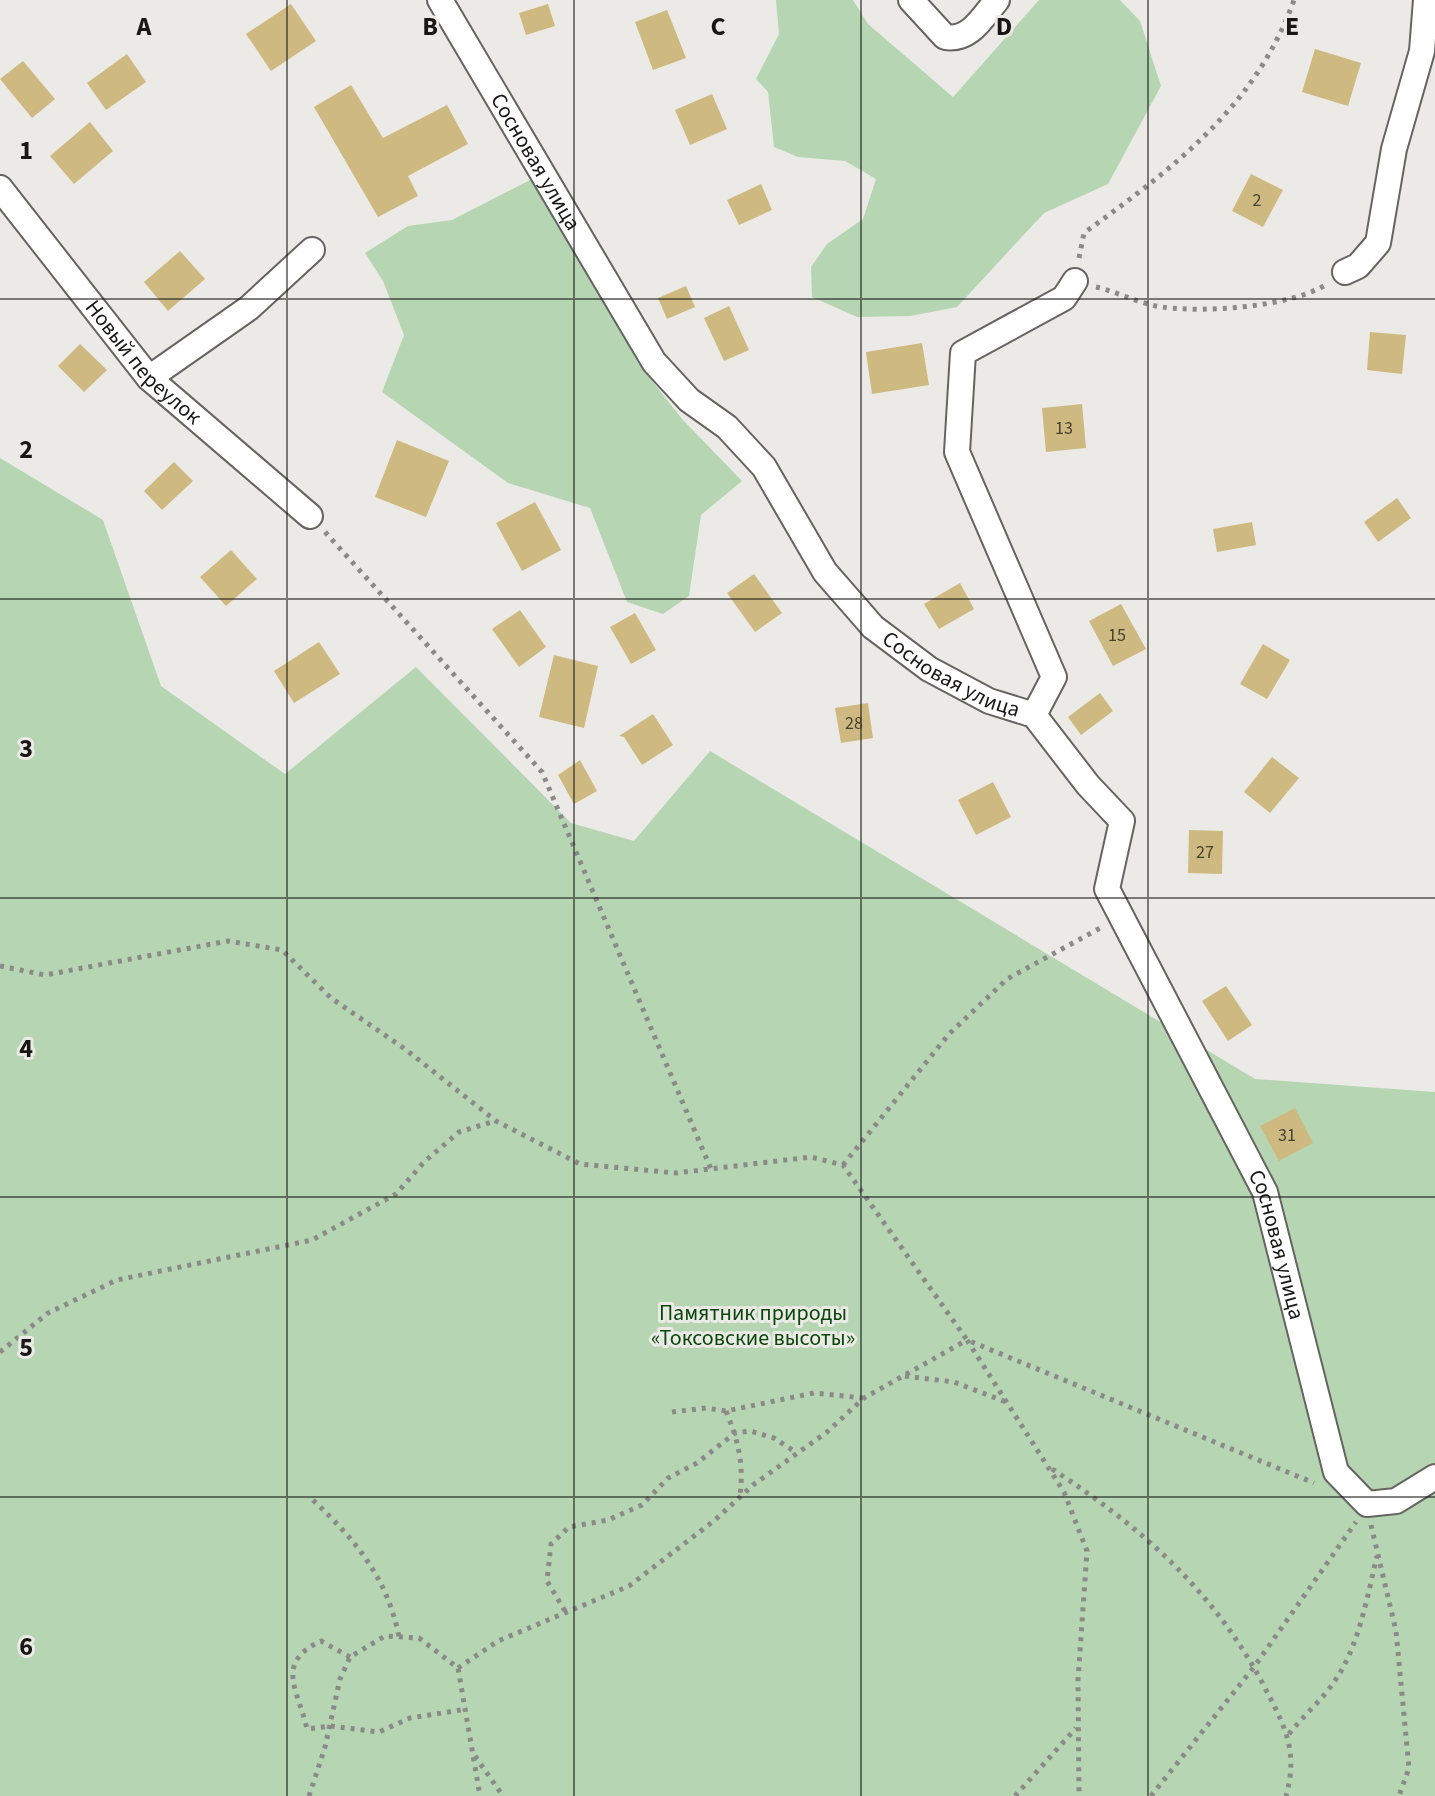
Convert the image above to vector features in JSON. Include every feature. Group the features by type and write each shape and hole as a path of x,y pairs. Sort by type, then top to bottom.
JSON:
{"street":[{"name":"Сосновая улица","path":"440,0 654,362 689,400 727,427 764,467 825,572 873,627 929,669 989,701 1034,715 1088,785 1122,821 1107,889 1265,1192 1336,1472 1367,1504"},
{"path":"911,0 945,37 957,39 968,34 997,0"},
{"path":"1345,272 1358,266 1378,243 1394,149 1422,51 1426,0"},
{"name":"Новый переулок","path":"0,188 149,378 310,516"},
{"path":"149,378 249,308 312,250"},
{"path":"1034,715 1054,677 957,452 963,353 1064,298 1075,281"},
{"path":"1367,1504 1396,1501 1435,1477"}],"path":[{"path":"1294,0 1249,90 1163,176 1084,233 1075,281 1161,307 1219,308 1287,300 1318,290 1345,272"},
{"path":"310,516 542,772 711,1169"},
{"path":"843,1165 949,1034 1007,979 1121,916"},
{"path":"0,966 45,975 228,941 282,950 331,998 405,1049 496,1121 580,1164 676,1173 811,1157 843,1165 967,1340 1051,1469 1064,1492 1087,1551 1078,1727 1079,1796"},
{"path":"0,1352 48,1313 117,1280 312,1240 396,1194 424,1162 459,1132 496,1121"},
{"path":"458,1668 498,1641 629,1586 864,1398 967,1340"},
{"path":"967,1340 1325,1488"},
{"path":"903,1376 954,1382 1007,1403"},
{"path":"672,1412 706,1408 726,1411 814,1393 864,1398"},
{"path":"726,1411 735,1433 743,1469 740,1497"},
{"path":"565,1611 547,1581 551,1544 569,1527 608,1520 642,1505 668,1478 697,1463 735,1433 750,1431 774,1438 797,1453"},
{"path":"1051,1469 1149,1540 1207,1596 1254,1667 1289,1734 1286,1796"},
{"path":"313,1500 356,1542 392,1604 399,1637"},
{"path":"1367,1504 1396,1631 1409,1768 1399,1796"},
{"path":"1151,1796 1254,1667 1367,1504"},
{"path":"1289,1734 1309,1707 1334,1682 1352,1646 1377,1555"},
{"path":"309,1796 340,1679 350,1657 385,1636 419,1638 458,1668 480,1796"},
{"path":"350,1657 321,1641 301,1651 291,1674 307,1729 330,1726 379,1732 410,1718 467,1709"},
{"path":"1015,1796 1078,1727"},
{"path":"473,1751 503,1796"}],"green space":[{"path":"776,0 853,0 868,24 953,97 1039,0 1120,0 1140,21 1161,86 1108,184 1044,213 957,307 910,316 857,317 812,297 811,267 827,244 863,219 876,179 845,161 798,157 774,147 768,92 756,79 779,34"},
{"path":"536,177 638,363 682,419 742,481 701,515 689,596 663,614 627,602 590,508 508,483 382,392 404,335 383,281 365,253 408,226 452,220"},
{"name":"Памятник природы «Токсовские высоты»","path":"0,458 103,520 161,686 285,774 416,667 571,823 634,841 710,751 1255,1079 1435,1092 1435,1796 0,1796"}],"building":[{"path":"291,4 316,41 271,71 246,34"},
{"path":"548,4 555,26 526,35 519,13"},
{"path":"667,10 686,58 653,70 635,22"},
{"path":"1315,49 1361,63 1348,106 1302,92"},
{"path":"127,54 146,82 106,110 87,83"},
{"path":"23,61 55,99 32,118 0,79"},
{"path":"351,85 383,138 447,105 468,144 408,176 418,196 378,217 314,107"},
{"path":"712,94 727,129 690,145 675,110"},
{"path":"90,122 113,151 74,184 50,156"},
{"path":"1251,174 1283,190 1263,227 1232,211"},
{"path":"761,184 772,210 739,225 727,200"},
{"path":"180,251 205,279 168,311 144,282"},
{"path":"686,286 695,307 667,319 658,298"},
{"path":"729,306 749,350 724,361 704,318"},
{"path":"1370,332 1406,335 1402,374 1367,370"},
{"path":"922,343 929,385 872,394 866,352"},
{"path":"80,344 107,370 84,392 58,366"},
{"path":"1082,404 1086,448 1046,452 1042,408"},
{"path":"397,440 449,461 426,517 375,497"},
{"path":"174,462 193,481 162,510 144,491"},
{"path":"1397,498 1411,518 1378,542 1364,522"},
{"path":"535,502 561,550 522,571 496,523"},
{"path":"1252,522 1256,545 1217,552 1213,529"},
{"path":"231,550 257,579 226,606 200,577"},
{"path":"754,574 782,613 755,632 727,593"},
{"path":"960,583 974,609 939,629 924,604"},
{"path":"1121,604 1146,649 1113,666 1089,621"},
{"path":"520,610 546,647 519,667 492,629"},
{"path":"635,613 656,650 631,664 610,627"},
{"path":"319,642 340,674 294,703 274,671"},
{"path":"1263,644 1290,660 1267,699 1240,684"},
{"path":"554,655 598,666 584,728 539,717"},
{"path":"1100,693 1113,711 1081,735 1068,717"},
{"path":"868,703 873,738 841,743 835,708"},
{"path":"653,714 673,745 642,765 624,737 619,736"},
{"path":"1272,757 1299,778 1270,813 1244,792"},
{"path":"580,760 597,791 574,804 558,775"},
{"path":"993,782 1011,817 976,835 958,800"},
{"path":"1189,830 1223,831 1222,874 1188,873"},
{"path":"1226,986 1252,1025 1228,1041 1202,1001"},
{"path":"1295,1108 1313,1143 1279,1161 1260,1126"}]}
